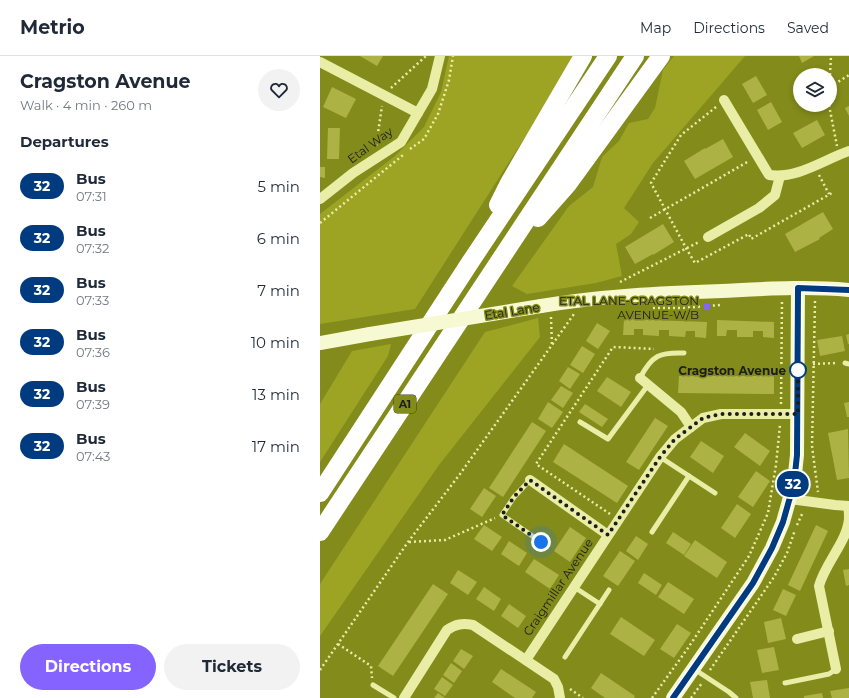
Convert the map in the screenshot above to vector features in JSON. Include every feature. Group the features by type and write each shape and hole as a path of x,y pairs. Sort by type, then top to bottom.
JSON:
{"highway":[{"name":"A1","path":"472,261 509,182 583,56"},
{"name":"A1","path":"320,493 608,56"},
{"name":"A1","path":"320,532 635,56"},
{"name":"A1","path":"489,275 568,184 661,56"}],"street":[{"name":"Etal Way","path":"320,199 353,173 401,142 432,89 440,56"},
{"path":"320,62 418,113"},
{"path":"724,100 769,175 780,176 794,174 849,151"},
{"path":"708,237 759,208 775,195 780,176"},
{"path":"673,698 753,583 772,548 783,522 790,499 796,470 798,414 798,288"},
{"name":"Etal Lane","path":"320,343 370,334 546,310 579,299 639,294 798,288 849,290"},
{"path":"644,381 681,412 691,427"},
{"name":"Craigmillar Avenue","path":"526,660 660,457 675,439 703,418 721,414 798,414"},
{"path":"530,480 608,535"},
{"path":"790,499 849,506 849,520 843,536 822,575 819,586 836,669"},
{"path":"404,698 447,630 454,625 463,623 473,625 554,679 558,687 560,698"},
{"path":"797,639 829,632"}],"lane":[{"path":"580,422 608,439 644,381 648,365 657,356 667,352 684,353"},
{"path":"660,457 715,493"},
{"path":"652,532 689,476"},
{"path":"530,480 514,497 502,515 541,542"},
{"path":"574,587 600,604"},
{"path":"564,656 609,590"},
{"path":"693,668 736,698"},
{"path":"785,683 829,674 836,669"},
{"path":"373,685 394,698"}],"path":[{"path":"375,150 384,95 426,56"},
{"path":"830,68 831,56"},
{"path":"837,83 849,75"},
{"path":"724,100 681,136 651,183 695,263 748,234 751,239 830,193 814,166"},
{"path":"830,112 839,155"},
{"path":"650,218 758,156"},
{"path":"622,282 708,237"},
{"path":"782,300 787,306 808,306 814,301 822,301"},
{"path":"775,301 782,300"},
{"path":"652,698 688,648 748,556 768,513 776,465 781,414 782,300"},
{"path":"647,308 725,305"},
{"path":"546,310 552,346"},
{"path":"320,670 408,542 460,474 576,311 570,311"},
{"path":"813,364 847,363"},
{"path":"408,542 445,540 502,515"},
{"path":"338,644 371,666 373,685"}],"shaded area":[{"path":"449,56 574,56 527,134 415,309 320,324 320,214 395,156 424,127 441,92"},
{"path":"674,56 745,56 653,163 624,208 639,222 631,234 616,244 622,276 596,283 527,294 512,286 569,206 593,187 602,157 619,141 629,123 648,119 655,108 663,70"},
{"path":"538,318 540,337 439,465 320,636 320,584 485,332"},
{"path":"391,344 388,356 320,462 320,404 352,351"}],"building":[{"path":"360,56 383,56 377,66"},
{"path":"799,56 814,56 802,63"},
{"path":"756,76 767,95 753,103 742,84"},
{"path":"332,87 356,99 346,118 323,107"},
{"path":"771,102 782,122 768,130 757,110"},
{"path":"849,106 849,116 845,108"},
{"path":"817,120 825,135 802,148 793,133"},
{"path":"328,128 340,128 339,159 327,159"},
{"path":"723,139 733,157 695,179 684,161"},
{"path":"320,167 325,167 325,178 320,177"},
{"path":"823,212 833,229 819,238 820,239 795,252 785,234"},
{"path":"663,224 674,242 635,264 625,247"},
{"path":"624,319 707,322 706,338 695,337 695,331 686,331 685,337 669,336 669,330 659,330 659,336 643,335 643,329 634,329 634,335 623,335"},
{"path":"717,320 774,322 774,338 763,337 763,331 753,331 753,337 737,337 737,330 727,330 726,336 717,336"},
{"path":"597,323 610,331 598,349 586,341"},
{"path":"849,334 849,344 848,344 846,335"},
{"path":"842,336 845,351 820,356 817,340"},
{"path":"582,346 595,354 583,373 570,365"},
{"path":"568,367 580,374 570,389 559,381"},
{"path":"679,376 774,376 774,394 678,393"},
{"path":"607,377 631,392 621,407 597,391"},
{"path":"561,386 573,393 563,408 551,400"},
{"path":"548,402 563,412 552,428 538,419"},
{"path":"849,402 849,417 847,417 844,403"},
{"path":"585,404 608,419 602,427 579,412"},
{"path":"655,418 668,426 639,470 626,462"},
{"path":"532,422 546,431 503,497 489,488"},
{"path":"848,429 849,478 837,480 828,433"},
{"path":"745,433 770,451 760,466 734,447"},
{"path":"701,441 724,456 713,473 690,457"},
{"path":"564,444 628,486 617,503 553,462"},
{"path":"756,471 770,481 753,507 738,497"},
{"path":"484,488 496,496 482,517 470,509"},
{"path":"737,504 751,514 735,538 721,528"},
{"path":"484,525 502,537 492,551 474,539"},
{"path":"816,525 828,531 800,591 788,585"},
{"path":"570,527 586,538 570,562 554,551"},
{"path":"673,532 691,544 684,555 666,543"},
{"path":"636,536 648,544 638,560 626,551"},
{"path":"695,540 727,562 717,578 684,556"},
{"path":"509,541 527,553 519,566 501,554"},
{"path":"620,551 635,561 618,586 603,576"},
{"path":"534,559 559,575 550,589 525,572"},
{"path":"849,569 849,585 846,586 843,570"},
{"path":"458,570 477,582 468,595 450,583"},
{"path":"644,573 662,585 656,595 638,583"},
{"path":"668,582 694,599 684,614 658,597"},
{"path":"433,584 448,594 393,676 378,666"},
{"path":"484,587 501,599 494,611 476,599"},
{"path":"783,589 796,595 786,616 773,610"},
{"path":"509,604 526,616 518,628 501,616"},
{"path":"621,617 655,640 644,656 610,634"},
{"path":"781,618 786,639 768,643 764,622"},
{"path":"677,624 691,633 674,658 660,649"},
{"path":"774,647 779,670 762,673 757,650"},
{"path":"461,649 473,656 464,669 453,661"},
{"path":"451,663 462,671 454,683 443,675"},
{"path":"501,669 536,692 532,698 515,698 492,682"},
{"path":"601,673 635,696 634,698 605,698 591,688"},
{"path":"442,677 453,685 445,696 434,689"},
{"path":"767,680 770,698 753,698 750,682"},
{"path":"849,688 849,698 832,698 830,691"},
{"path":"438,693 445,698 434,698"},
{"path":"822,693 823,698 804,698 804,696"}],"bus line":[{"name":"32","path":"673,698 753,583 772,548 783,522 794,483 797,455 798,288 830,288 849,290"}],"place":[{"name":"ETAL LANE-CRAGSTON AVENUE-W/B","path":"707,307"},
{"name":"Cragston Avenue","path":"798,370"}],"route":[{"path":"541,542 502,515 514,497 530,480 608,535 660,457 675,439 703,418 721,414 798,414 798,370"}]}
